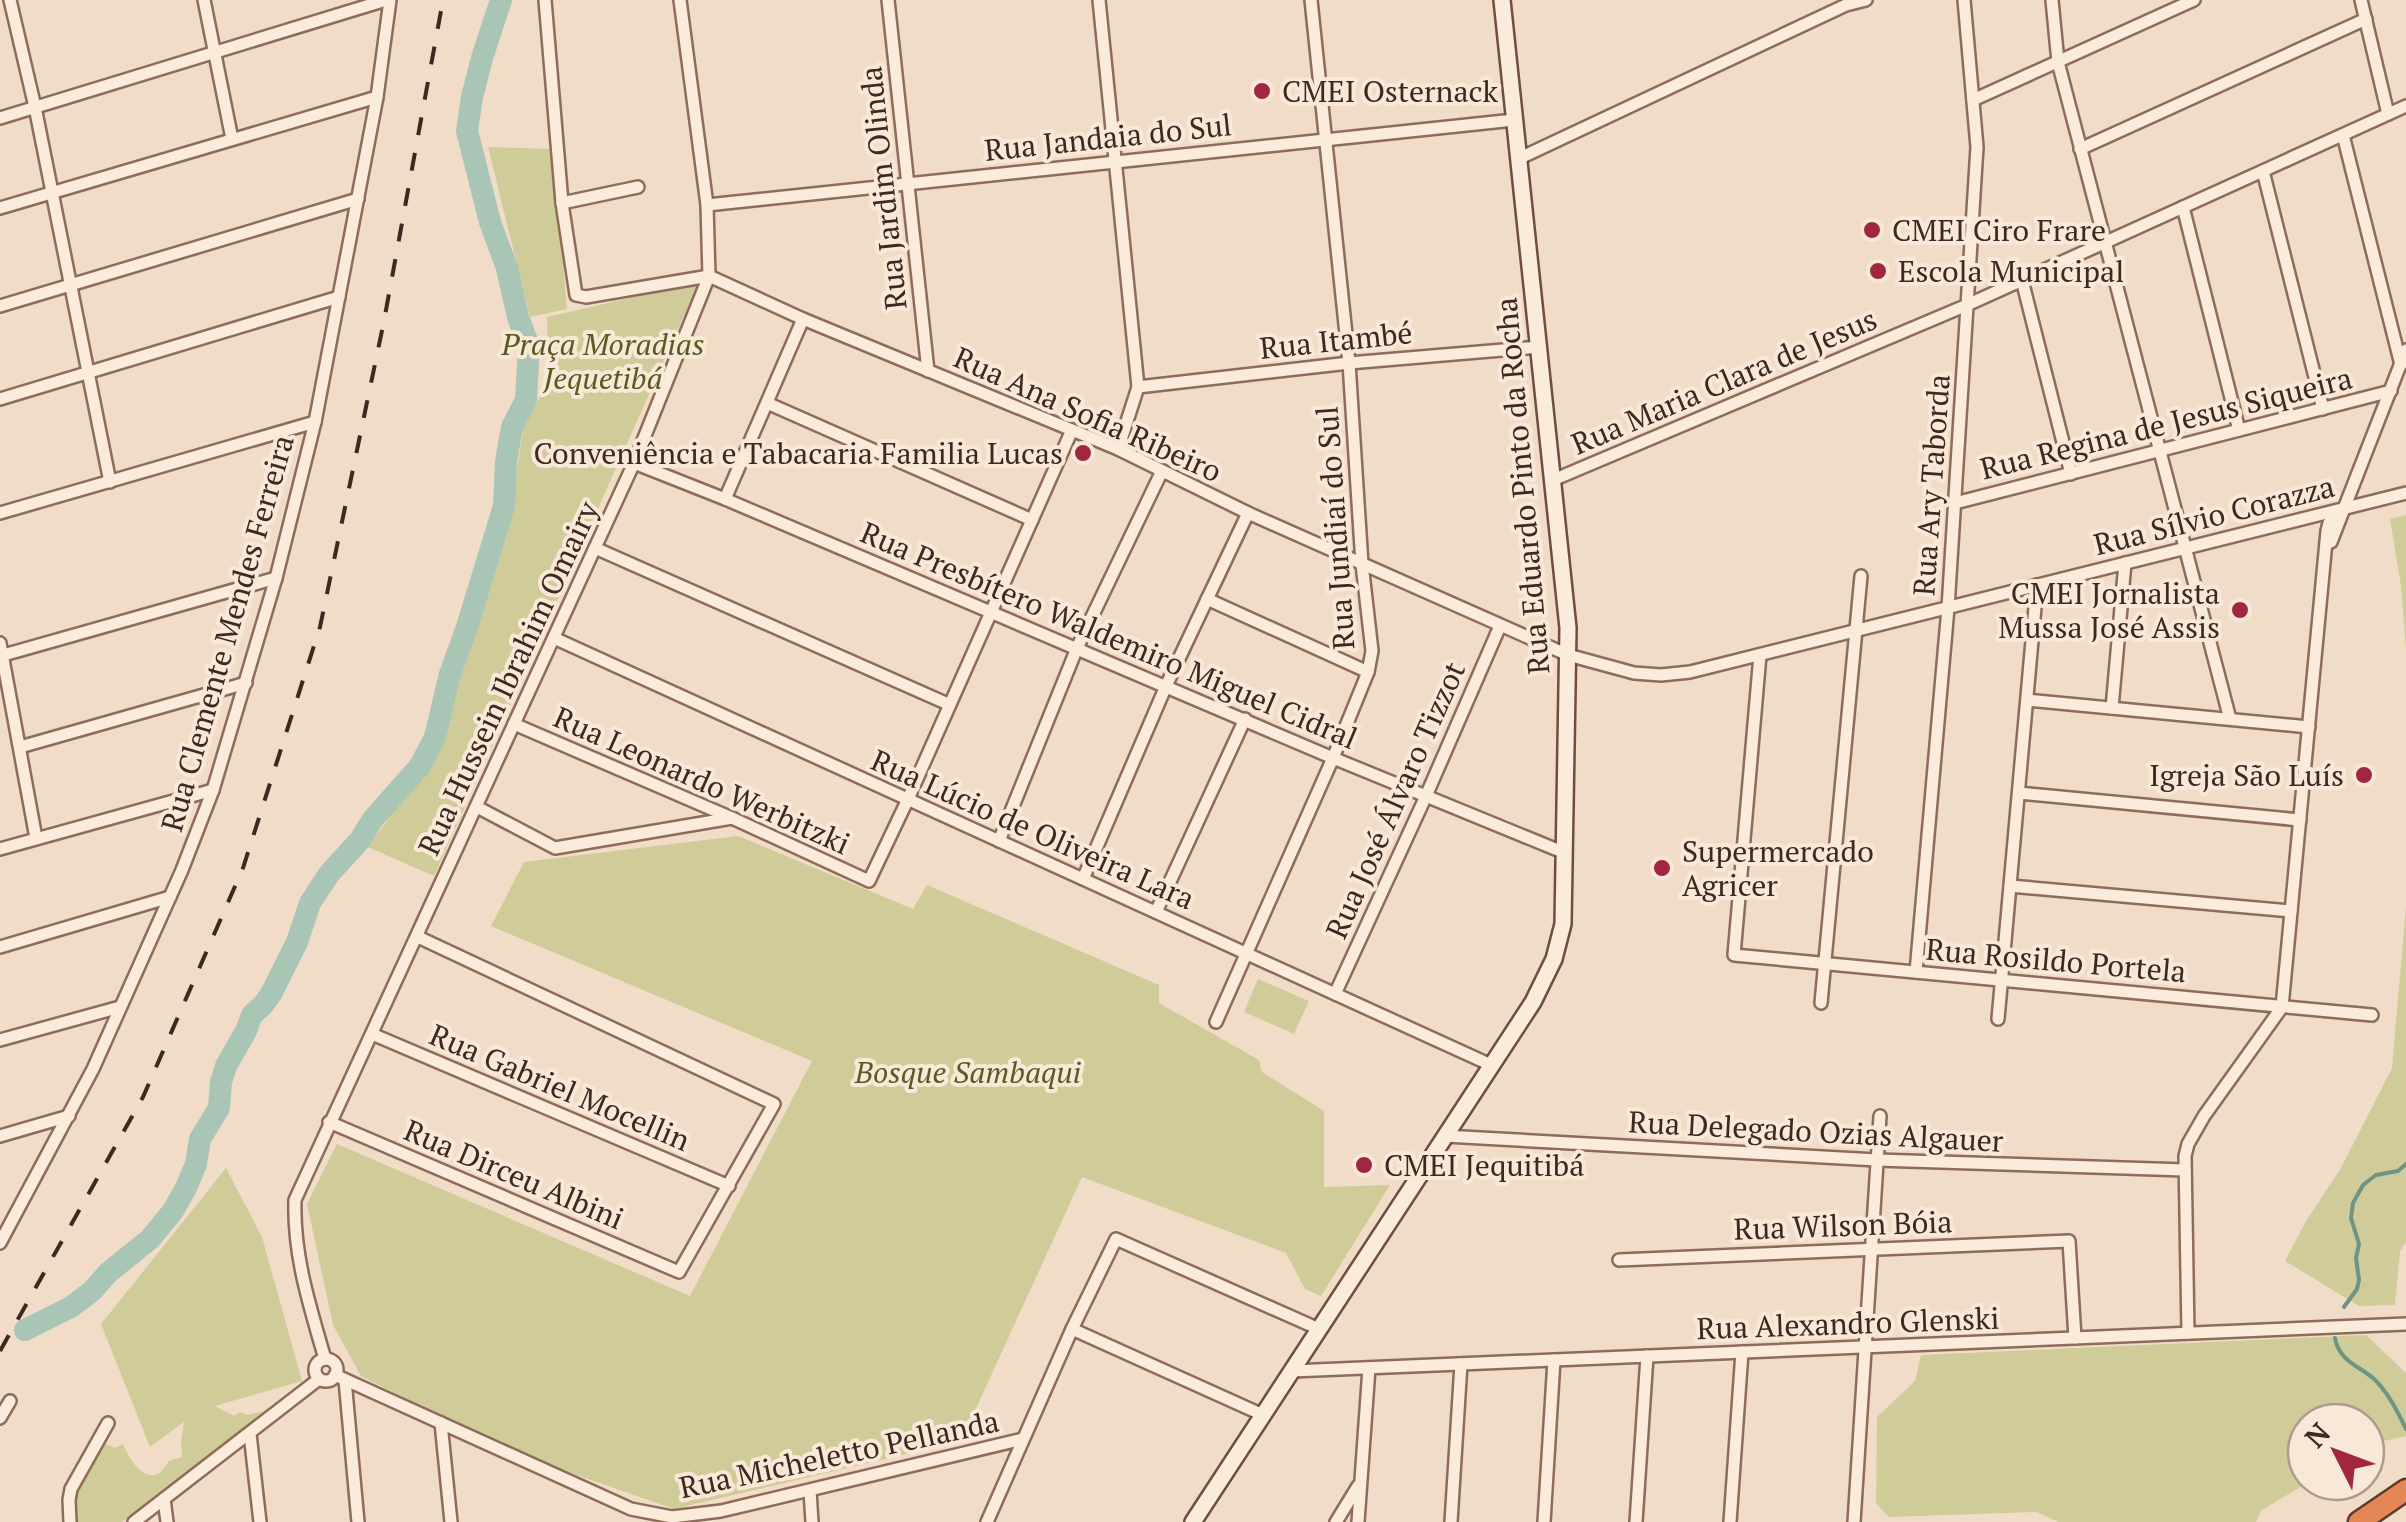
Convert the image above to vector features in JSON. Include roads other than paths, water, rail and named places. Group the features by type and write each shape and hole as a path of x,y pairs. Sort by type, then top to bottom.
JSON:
{"highway":[{"path":"2359,1522 2406,1490"}],"main road":[{"name":"Rua Eduardo Pinto da Rocha","path":"1193,1522 1540,989 1554,960 1563,924 1566,606 1502,0"}],"street":[{"path":"10,0 110,482"},
{"path":"204,0 232,139"},
{"path":"0,118 388,0"},
{"name":"Rua Clemente Mendes Ferreira","path":"0,1243 94,1069 170,896 212,790 246,682 315,422 377,97 388,0"},
{"path":"545,0 562,203 576,296 709,276"},
{"name":"Rua Hussein Ibrahim Omairy","path":"325,1360 294,1231 295,1200 634,463 709,276 707,205 680,0"},
{"name":"Rua Jardim Olinda","path":"888,0 928,371"},
{"path":"1099,0 1138,387 1118,449"},
{"name":"Rua Jundiaí do Sul","path":"1216,1022 1333,758 1368,672 1372,652 1349,363 1311,0"},
{"path":"1518,159 1846,5 1866,0"},
{"name":"Rua Ary Taborda","path":"1916,972 1948,608 1977,146 1964,0"},
{"path":"2052,0 2058,62 2230,719"},
{"path":"1973,100 2194,0"},
{"path":"2361,0 2388,114"},
{"path":"2080,150 2366,19"},
{"path":"0,208 377,97"},
{"name":"Rua Maria Clara de Jesus","path":"1553,480 1967,305 2406,106"},
{"name":"Rua Jandaia do Sul","path":"707,205 1514,120"},
{"path":"2343,135 2400,365"},
{"path":"2263,171 2323,409"},
{"path":"562,203 638,187"},
{"path":"0,306 358,199"},
{"path":"2183,208 2239,430"},
{"name":"Rua Ana Sofia Ribeiro","path":"709,276 1118,449 1248,512 1568,655"},
{"path":"2022,280 2070,474"},
{"path":"0,399 339,298"},
{"path":"725,499 803,318"},
{"name":"Rua Itambé","path":"1138,387 1538,347"},
{"path":"2188,1333 2184,1170 2188,1144 2282,1006 2324,560 2406,350"},
{"name":"Rua Regina de Jesus Siqueira","path":"1955,504 2391,391"},
{"path":"766,403 1032,520"},
{"path":"0,513 315,422"},
{"path":"908,799 1072,430"},
{"name":"Rua Presbítero Waldemiro Miguel Cidral","path":"634,463 1566,853"},
{"path":"998,840 1077,648 1162,471"},
{"name":"Rua Sílvio Corazza","path":"1568,655 1622,670 1662,675 1690,672 2406,493"},
{"path":"1083,879 1166,686 1248,512"},
{"path":"595,548 948,704"},
{"path":"2112,708 2125,564"},
{"path":"1821,1004 1861,576"},
{"path":"36,838 1,651 276,578"},
{"path":"1998,1019 2037,586"},
{"path":"1207,600 1368,672"},
{"name":"Rua José Álvaro Tizzot","path":"1334,994 1500,626"},
{"name":"Rua Lúcio de Oliveira Lara","path":"554,638 1491,1065"},
{"name":"Rua Rosildo Portela","path":"1760,655 1734,955 2372,1015"},
{"path":"20,747 246,682"},
{"path":"2027,700 2308,726"},
{"path":"1156,912 1245,719"},
{"name":"Rua Leonardo Werbitzki","path":"514,724 869,881 908,799"},
{"path":"0,849 212,790"},
{"path":"2019,793 2300,820"},
{"path":"477,807 556,848 732,818"},
{"path":"2010,886 2291,911"},
{"path":"0,947 170,896"},
{"path":"418,936 774,1104 729,1186"},
{"path":"0,1040 120,1007"},
{"name":"Rua Gabriel Mocellin","path":"372,1034 729,1186"},
{"path":"0,1136 69,1116"},
{"path":"1854,1522 1880,1116"},
{"name":"Rua Dirceu Albini","path":"329,1122 679,1272 729,1186"},
{"name":"Rua Delegado Ozias Algauer","path":"1445,1136 1877,1160 2184,1170"},
{"path":"986,1522 1116,1239 1319,1329"},
{"name":"Rua Wilson Bóia","path":"1619,1260 2069,1241 2075,1338"},
{"name":"Rua Alexandro Glenski","path":"1292,1372 2406,1324"},
{"path":"1072,1330 1263,1415"},
{"path":"1730,1522 1742,1352"},
{"path":"1636,1522 1647,1356"},
{"path":"1544,1522 1554,1360"},
{"path":"319,1379 315,1369 318,1362 334,1364 340,1377 358,1522"},
{"path":"1451,1522 1461,1364"},
{"path":"1358,1522 1370,1368"},
{"path":"134,1522 319,1379 340,1377"},
{"name":"Rua Micheletto Pellanda","path":"340,1377 631,1516 721,1517 1024,1439"},
{"path":"0,1418 10,1401"},
{"path":"70,1522 72,1489 108,1423"},
{"path":"441,1424 450,1522"},
{"path":"250,1434 260,1522"},
{"path":"1336,1522 1361,1482"},
{"path":"810,1491 812,1522"},
{"path":"164,1499 167,1522"}],"waterway":[{"path":"25,1330 71,1307 92,1291 150,1239 173,1211 196,1164 200,1139 219,1108 226,1066 252,1015 271,994 297,942 310,903 373,819 420,766 435,737 450,674 504,506 512,427 526,400 529,346 490,222 467,131 482,58 501,0"},
{"path":"2344,1307 2359,1280 2359,1244 2351,1218 2353,1203 2363,1185 2376,1175 2398,1171 2406,1164"},
{"path":"2335,1338 2345,1357 2383,1389 2406,1429"}],"railway":[{"path":"0,1351 143,1097 243,868 320,627 384,321 443,0"}],"place":[{"name":"CMEI Osternack","path":"1262,91"},
{"name":"CMEI Ciro Frare","path":"1872,230"},
{"name":"Escola Municipal","path":"1878,271"},
{"name":"Conveniência e Tabacaria Familia Lucas","path":"1083,453"},
{"name":"CMEI Jornalista Mussa José Assis","path":"2240,610"},
{"name":"Igreja São Luís","path":"2364,775"},
{"name":"Supermercado Agricer","path":"1662,868"},
{"name":"CMEI Jequitibá","path":"1364,1165"}],"park label":[{"name":"Praça Moradias Jequetibá","path":"603,361"},
{"name":"Bosque Sambaqui","path":"968,1072"}]}
